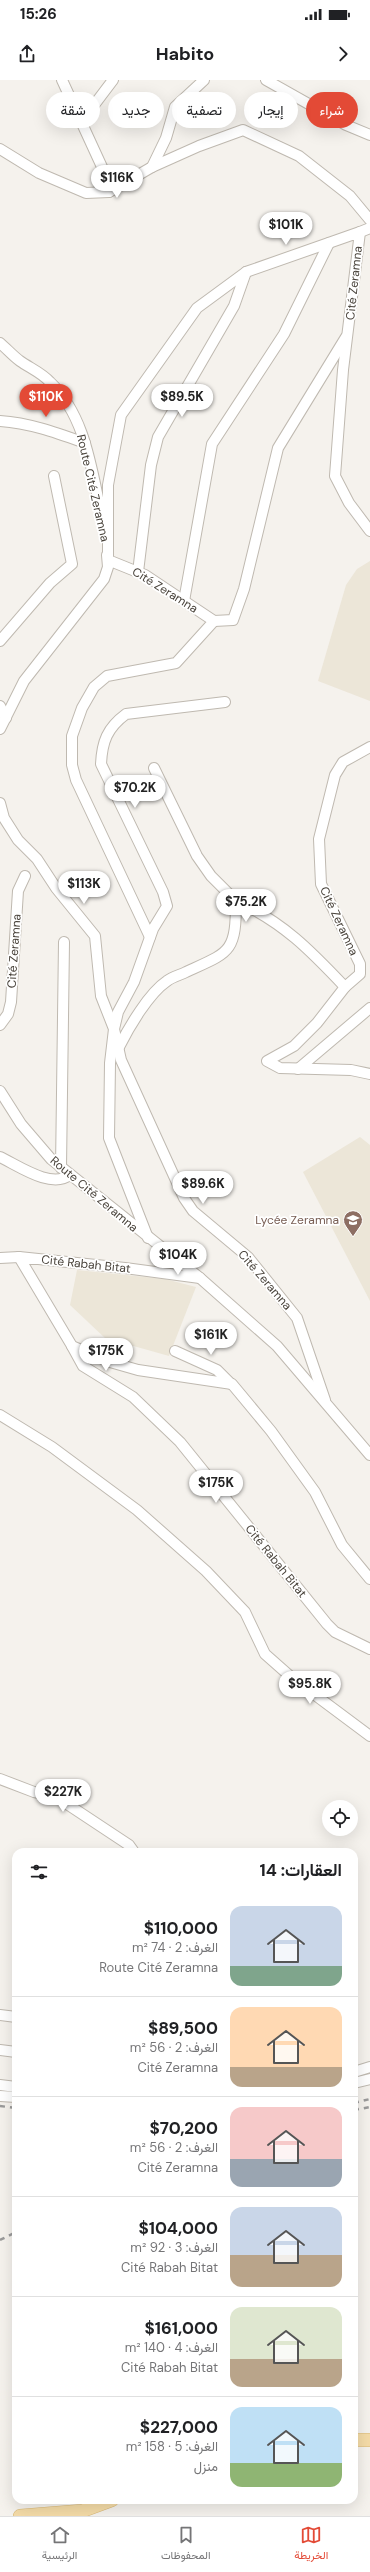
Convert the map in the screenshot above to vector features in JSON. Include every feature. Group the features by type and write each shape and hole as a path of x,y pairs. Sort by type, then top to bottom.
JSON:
{"main road":[{"path":"358,2440 370,2440"},
{"path":"20,2516 82,2511 101,2504"}],"street":[{"path":"62,80 68,92"},
{"path":"100,98 114,80"},
{"path":"152,167 166,138 175,107 204,80"},
{"path":"266,80 346,125 370,135"},
{"path":"85,128 102,167 109,192"},
{"path":"0,149 39,173 86,193 109,192 152,167 198,146 243,130 299,156 350,196 370,220"},
{"path":"360,232 370,228"},
{"name":"Cité Zeramna","path":"214,622 138,572 108,560 108,485 120,415 197,308 246,272 360,232 348,333 334,476 349,503 370,531"},
{"path":"184,601 212,444 284,334 328,243"},
{"path":"138,572 151,464 158,437 234,306 246,272"},
{"path":"150,937 76,780 72,765 72,736 82,708 94,687 107,676 176,663 214,622 233,620 244,589 278,448 348,333"},
{"name":"Route Cité Zeramna","path":"0,343 19,361 49,381 64,396 75,414 85,443 105,533 108,560 108,567 104,579 24,681 0,730"},
{"path":"0,421 49,430 85,443"},
{"path":"0,641 50,583 72,564 54,476"},
{"name":"Cité Zeramna","path":"148,1238 109,1138 110,1063 114,1029 118,1012 134,982 150,937 167,906 163,892 101,764 104,742 113,723 126,714 225,702"},
{"path":"0,706 6,718"},
{"name":"Cité Zeramna","path":"370,747 343,762 335,775 319,839 320,884 360,964 360,974 345,987 317,1023 294,1046 268,1061 280,1068 351,1070 370,1074"},
{"path":"154,768 197,856 211,876 236,901 262,913 308,948 345,987"},
{"path":"0,803 4,818 18,840 37,859 56,888 95,936 101,996 114,1029"},
{"name":"Cité Zeramna","path":"0,1025 8,1014 11,1002 18,891 25,876"},
{"path":"118,1047 133,1019 166,981 221,956 231,946 236,901"},
{"path":"61,1168 64,942"},
{"path":"298,1069 370,1008"},
{"name":"Cité Zeramna","path":"114,1029 122,1060 184,1198 193,1211 248,1257 297,1318 325,1400"},
{"name":"Route Cité Zeramna","path":"0,1091 21,1124 51,1160 200,1278 277,1346 325,1400 370,1455"},
{"path":"0,1157 49,1180 63,1179 70,1175"},
{"name":"Cité Rabah Bitat","path":"0,1258 19,1257 125,1268 200,1278"},
{"name":"Cité Rabah Bitat","path":"19,1257 83,1366 133,1397 180,1442 327,1624 335,1632 370,1650"},
{"path":"72,1346 110,1362 138,1370 231,1384"},
{"path":"175,1351 216,1370 231,1384 271,1431 310,1486 342,1545 370,1579"},
{"path":"0,1415 52,1447 137,1510 206,1571 245,1612 265,1654 291,1677 370,1736"},
{"path":"0,1779 34,1792 55,1796 71,1804 131,1848"},
{"path":"0,2015 12,2016"},
{"path":"0,2050 12,2052"},
{"path":"358,2071 370,2067"},
{"path":"358,2082 370,2079"},
{"path":"0,2085 12,2086"},
{"path":"0,2096 12,2097"}],"shaded area":[{"path":"370,561 370,701 318,681 346,585 357,569"},
{"name":"Lycée Zeramna","path":"360,1137 370,1145 370,1301 303,1172"},
{"path":"77,1270 165,1279 196,1287 169,1356 105,1338 70,1305"}],"railway":[{"path":"358,2102 370,2099"},
{"path":"0,2106 12,2108"},
{"path":"358,2109 370,2107"},
{"path":"0,2240 12,2234"}],"place":[{"name":"Lycée Zeramna","path":"353,1237"}]}
